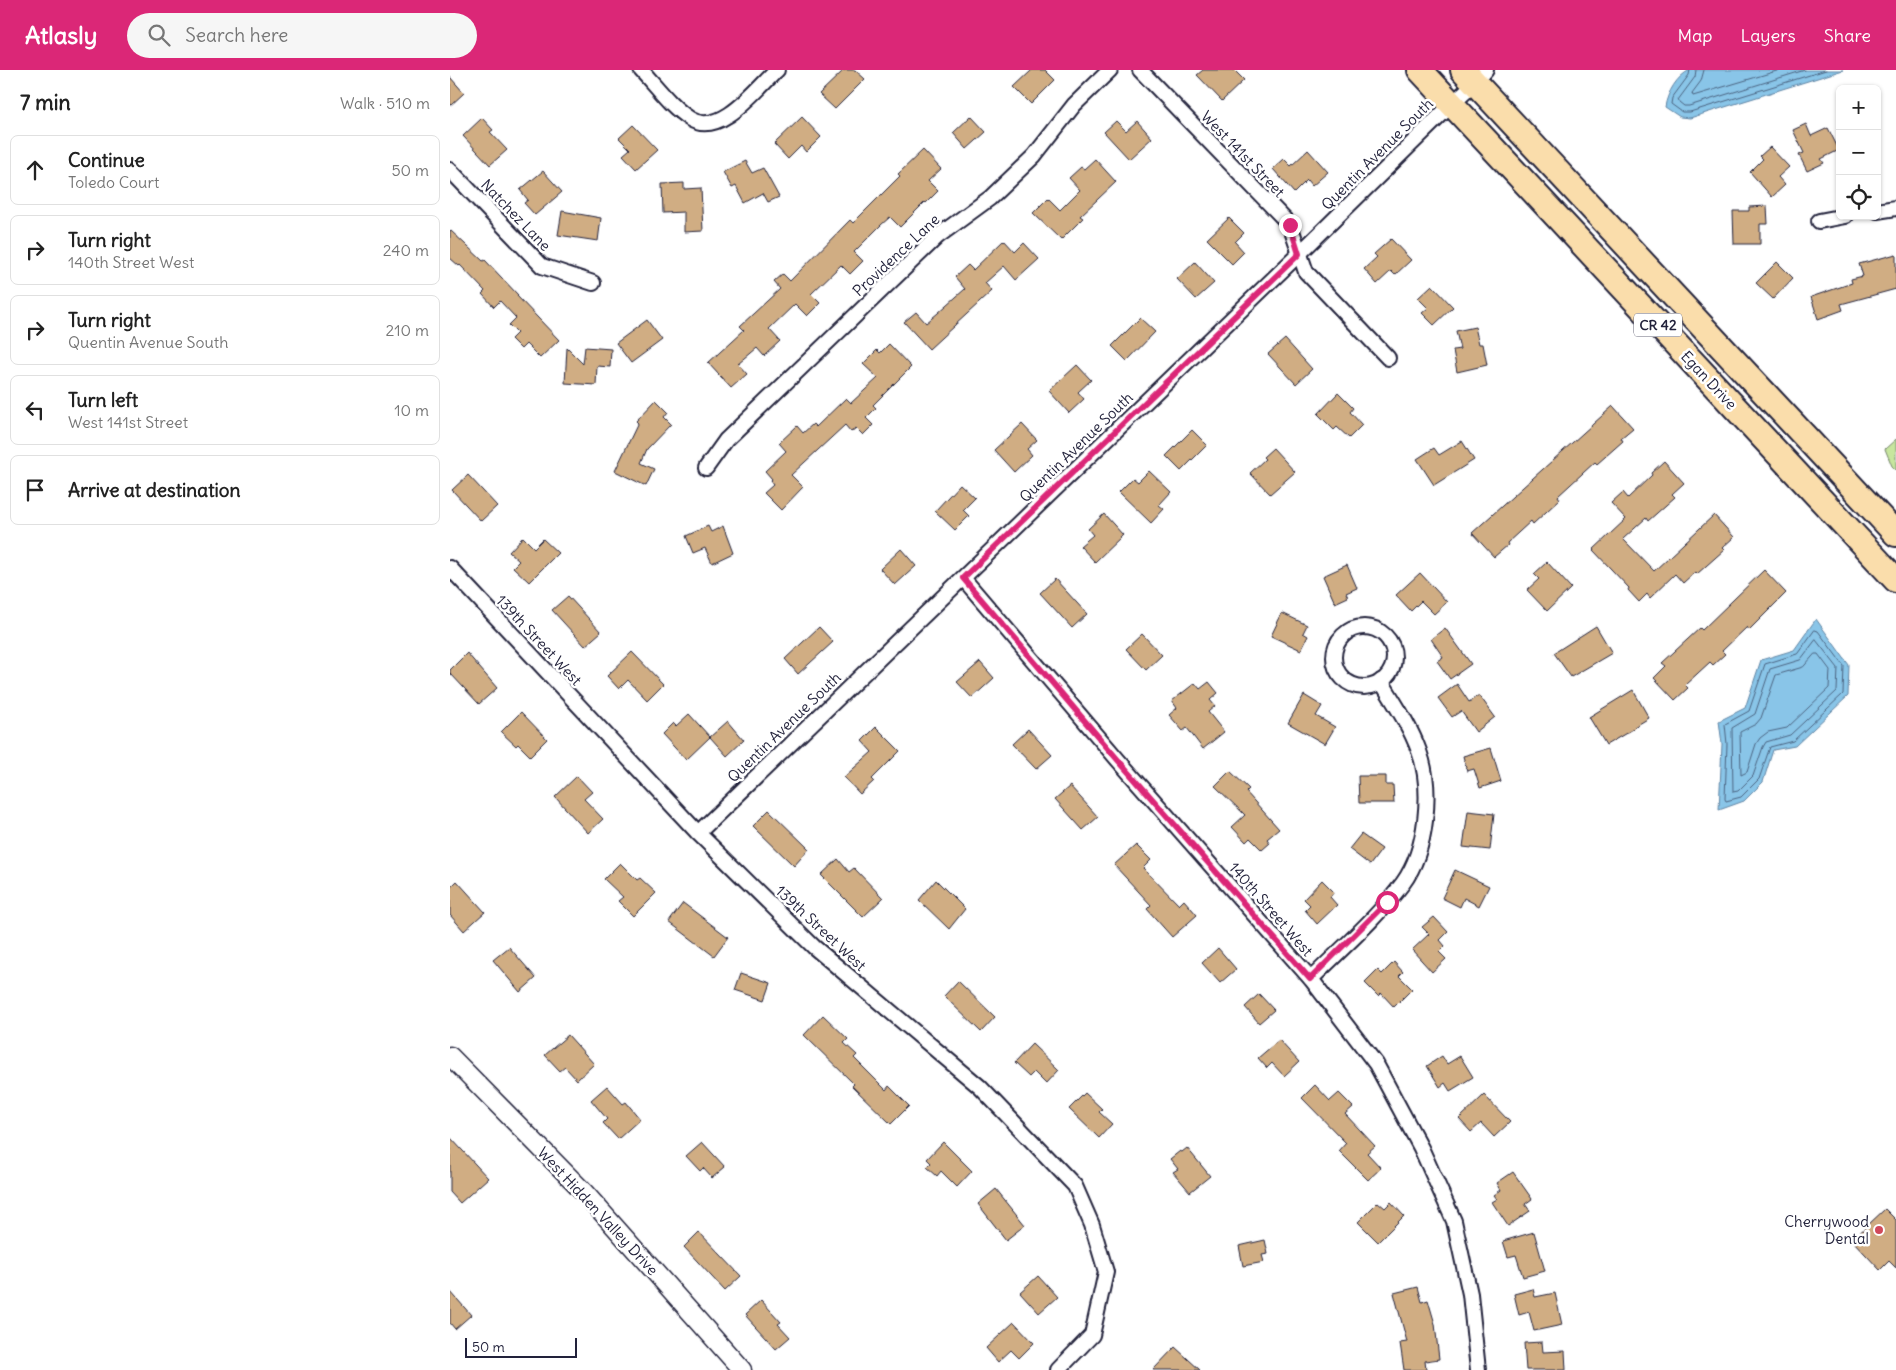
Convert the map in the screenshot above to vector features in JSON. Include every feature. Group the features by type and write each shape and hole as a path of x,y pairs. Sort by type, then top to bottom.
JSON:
{"highway":[{"name":"Egan Drive","path":"1420,70 1896,580"},
{"name":"Egan Drive","path":"1474,74 1896,534"}],"street":[{"path":"641,70 682,113 692,121 706,123 717,122 729,116 777,70"},
{"name":"Providence Lane","path":"706,468 726,440 938,236 990,198 1034,156 1074,105 1110,70"},
{"name":"West 141st Street","path":"1140,70 1290,225 1306,272 1388,358"},
{"name":"Quentin Avenue South","path":"698,833 1299,254 1452,104 1474,74"},
{"name":"Natchez Lane","path":"450,170 542,266 593,283"},
{"path":"1881,210 1896,208"},
{"path":"1819,221 1836,218"},
{"name":"139th Street West","path":"450,568 698,833 814,947 980,1087 1075,1186 1092,1225 1106,1272 1092,1335 1058,1370"},
{"name":"140th Street West","path":"963,578 1310,979 1376,1064 1421,1148 1454,1221 1470,1294 1478,1370"},
{"path":"1368,627 1378,630 1392,644 1395,655 1394,665 1390,675 1381,681 1374,686 1364,688 1354,686 1339,674 1334,656 1336,646 1348,632 1357,628 1368,627"},
{"path":"1310,979 1387,902 1404,881 1422,834 1427,807 1426,777 1420,752 1408,725 1381,681"},
{"name":"West Hidden Valley Drive","path":"450,1056 583,1192 742,1370"}],"green space":[{"path":"1896,439 1896,470 1892,466 1885,449"}],"water":[{"path":"1690,70 1843,70 1690,118 1680,117 1665,107 1666,102 1670,91 1677,81"},
{"path":"1816,619 1849,665 1848,696 1795,746 1773,750 1763,782 1744,801 1719,810 1722,744 1719,721 1745,708 1761,660 1794,650"}],"building":[{"path":"844,70 855,70 865,79 835,109 819,94"},
{"path":"1032,70 1045,70 1055,80 1031,104 1014,87"},
{"path":"1203,70 1234,70 1244,80 1222,101 1197,75"},
{"path":"450,77 464,93 450,106"},
{"path":"971,116 986,132 967,149 953,133"},
{"path":"802,117 821,137 806,152 801,146 788,159 774,144"},
{"path":"482,118 493,130 490,132 507,150 490,165 463,136"},
{"path":"1116,121 1126,131 1137,121 1152,138 1129,159 1104,132"},
{"path":"1806,124 1811,136 1828,128 1836,144 1836,152 1821,159 1824,163 1807,171 1799,155 1804,153 1793,130"},
{"path":"633,125 657,150 636,169 623,155 630,149 619,138"},
{"path":"1770,147 1789,167 1778,177 1785,185 1772,197 1750,172 1763,159 1760,156"},
{"path":"923,150 941,169 928,181 938,191 900,227 890,217 881,225 854,252 863,261 850,274 841,265 811,294 820,303 807,316 795,304 769,329 780,341 764,356 757,348 738,364 747,374 731,388 708,363 744,330 740,326 780,289 774,282 783,274 790,281 850,220 853,223"},
{"path":"1308,150 1328,172 1312,186 1307,180 1294,193 1273,169 1284,159 1291,166"},
{"path":"1095,159 1116,182 1080,216 1083,218 1061,240 1033,213 1048,198 1060,210 1080,190 1069,178 1081,167 1084,169"},
{"path":"745,161 752,173 763,168 779,197 768,202 763,193 745,203 736,186 732,188 723,172"},
{"path":"543,171 562,192 535,215 524,203 528,200 520,190"},
{"path":"684,183 684,189 701,188 703,231 684,232 684,212 663,213 662,184"},
{"path":"1767,206 1768,224 1760,224 1760,244 1734,244 1733,211 1749,211 1749,207"},
{"path":"562,211 601,218 598,241 558,235"},
{"path":"1229,218 1244,233 1235,242 1244,252 1232,264 1207,239"},
{"path":"450,230 483,261 485,260 559,340 540,358 526,344 521,349 511,339 517,333 509,325 516,318 500,301 494,307 482,294 485,291 460,265 450,258"},
{"path":"1391,239 1411,260 1395,275 1391,271 1377,284 1364,269 1377,257 1374,254"},
{"path":"1004,240 1015,252 1024,243 1039,259 1016,280 1004,266 985,283 992,291 929,349 904,322 916,312 926,323 965,289 955,277 968,265 973,270"},
{"path":"1896,254 1896,289 1841,304 1843,310 1818,319 1811,297 1852,283 1851,279 1863,276 1859,264"},
{"path":"1195,262 1214,283 1196,299 1177,279"},
{"path":"1777,262 1793,278 1773,299 1756,283"},
{"path":"1432,285 1453,307 1434,325 1422,313 1428,308 1418,298"},
{"path":"1140,318 1155,332 1127,361 1112,346"},
{"path":"647,320 662,340 631,363 616,343"},
{"path":"1475,327 1479,344 1483,344 1487,365 1457,372 1453,350 1460,349 1456,331"},
{"path":"1285,339 1312,369 1296,384 1268,354"},
{"path":"889,344 911,367 873,405 876,408 866,418 873,425 863,435 856,428 851,432 845,425 791,475 803,487 781,510 764,493 773,485 770,481 772,479 765,471 786,451 779,443 797,426 803,433 813,424 816,427 846,398 851,403 878,378 863,364 877,350 880,353"},
{"path":"585,347 611,349 610,367 597,366 596,385 565,383 567,348 583,364"},
{"path":"1077,365 1091,380 1078,392 1084,399 1069,413 1049,391"},
{"path":"1338,393 1353,408 1350,412 1362,425 1349,438 1337,427 1334,430 1318,414"},
{"path":"656,400 668,412 664,417 671,424 647,449 641,463 654,469 646,486 615,471 638,423 636,421"},
{"path":"1613,406 1633,428 1621,438 1623,441 1597,464 1595,462 1558,496 1560,499 1533,524 1531,521 1494,557 1472,533"},
{"path":"1022,424 1037,440 1027,449 1032,455 1014,472 994,450"},
{"path":"1192,430 1207,445 1181,471 1166,456"},
{"path":"1462,441 1474,460 1434,485 1417,459 1434,448 1439,455"},
{"path":"1273,448 1295,472 1270,494 1250,473 1265,459 1263,457"},
{"path":"1664,461 1684,483 1672,494 1675,497 1648,521 1646,518 1623,539 1654,571 1714,515 1734,537 1722,548 1724,550 1697,574 1695,572 1683,583 1675,574 1650,598 1647,594 1639,602 1628,590 1629,588 1593,550 1626,519 1611,503 1623,492 1628,498"},
{"path":"1149,471 1171,492 1159,505 1164,509 1151,523 1119,492 1133,478 1138,482"},
{"path":"468,475 497,506 481,521 452,490"},
{"path":"960,484 975,498 963,510 969,516 955,530 935,511"},
{"path":"1104,514 1123,535 1095,562 1080,546 1093,535 1088,529"},
{"path":"708,526 711,532 723,526 733,553 712,563 705,548 693,553 686,536"},
{"path":"523,537 534,548 543,539 558,553 529,582 513,567 519,561 509,552"},
{"path":"901,549 916,566 895,585 880,569"},
{"path":"1547,562 1571,588 1547,611 1527,590 1539,579 1534,574"},
{"path":"1347,565 1357,588 1346,593 1348,597 1335,603 1323,576"},
{"path":"1764,570 1786,593 1749,630 1747,627 1722,651 1725,654 1713,665 1710,662 1685,685 1688,688 1675,700 1654,678 1666,666 1662,663 1700,628 1702,630"},
{"path":"1420,573 1447,602 1434,614 1421,601 1411,611 1396,595"},
{"path":"1055,579 1087,614 1072,628 1040,593"},
{"path":"568,596 601,632 585,646 552,610"},
{"path":"1282,613 1307,625 1303,633 1308,636 1301,650 1271,636"},
{"path":"1596,626 1612,653 1571,677 1554,653"},
{"path":"819,627 833,642 798,674 785,659"},
{"path":"1445,628 1471,664 1450,679 1437,661 1443,657 1431,639"},
{"path":"1142,634 1162,655 1146,670 1126,649"},
{"path":"632,652 663,684 647,700 628,680 619,689 607,676"},
{"path":"467,653 497,688 479,704 450,673 450,670"},
{"path":"980,662 994,678 972,698 957,682"},
{"path":"1209,682 1218,693 1210,700 1215,706 1208,712 1224,732 1203,749 1187,728 1183,731 1169,715 1177,708 1172,701 1195,683 1200,689"},
{"path":"1457,684 1469,702 1479,695 1495,717 1476,732 1461,711 1452,717 1438,698"},
{"path":"1633,690 1649,718 1606,745 1589,717"},
{"path":"1304,695 1322,706 1316,716 1335,727 1325,744 1288,723"},
{"path":"521,712 547,739 530,756 518,744 516,746 501,732"},
{"path":"689,714 710,737 686,760 662,734 673,723 676,726"},
{"path":"728,721 744,740 727,756 710,737"},
{"path":"876,727 900,751 860,794 844,777 872,752 862,741"},
{"path":"1028,729 1052,755 1036,769 1012,744"},
{"path":"1491,748 1501,781 1480,788 1474,769 1467,771 1463,756"},
{"path":"1230,771 1249,789 1246,792 1279,829 1267,839 1270,843 1262,850 1250,838 1246,842 1232,827 1245,815 1215,786"},
{"path":"577,776 592,792 584,799 603,819 588,833 555,797"},
{"path":"1358,776 1386,776 1386,785 1393,785 1394,803 1359,803"},
{"path":"1070,786 1098,817 1083,830 1055,799"},
{"path":"769,810 809,849 794,866 753,826"},
{"path":"1468,811 1494,814 1490,850 1463,847"},
{"path":"1361,834 1382,849 1370,865 1349,849"},
{"path":"1136,845 1151,860 1143,868 1179,905 1184,900 1197,915 1172,937 1147,909 1151,905 1114,865"},
{"path":"838,859 849,872 854,868 883,898 863,917 821,875"},
{"path":"620,863 637,880 640,878 656,893 633,916 618,901 623,897 604,879"},
{"path":"1455,870 1489,886 1479,906 1464,898 1460,907 1442,898"},
{"path":"936,880 965,909 949,929 919,900"},
{"path":"1322,880 1334,892 1330,897 1337,905 1317,924 1305,910 1310,905 1304,899"},
{"path":"457,881 485,912 464,931 450,915 450,888"},
{"path":"683,903 728,937 714,956 669,922"},
{"path":"1434,917 1448,932 1440,940 1445,946 1439,952 1446,959 1432,972 1412,950 1429,934 1422,927"},
{"path":"509,947 536,978 520,992 493,960"},
{"path":"1218,948 1236,969 1220,983 1202,963"},
{"path":"1394,962 1403,972 1399,976 1412,989 1394,1007 1381,993 1378,996 1365,983 1378,970 1382,974"},
{"path":"741,973 771,983 765,1000 735,990"},
{"path":"958,981 995,1017 981,1032 944,996"},
{"path":"1259,994 1274,1010 1259,1023 1245,1007"},
{"path":"823,1015 848,1039 844,1043 857,1055 854,1058 886,1090 889,1086 909,1106 891,1124 852,1086 854,1084 804,1035"},
{"path":"568,1035 594,1064 577,1080 565,1067 560,1071 545,1055"},
{"path":"1279,1040 1299,1062 1284,1076 1272,1063 1267,1068 1258,1058"},
{"path":"1032,1044 1059,1070 1046,1084 1034,1072 1029,1077 1014,1063"},
{"path":"1442,1056 1447,1064 1460,1056 1473,1077 1450,1091 1445,1083 1440,1087 1427,1066"},
{"path":"1315,1085 1330,1101 1339,1093 1353,1107 1345,1114 1375,1146 1367,1153 1381,1168 1368,1180 1339,1151 1346,1143 1302,1098"},
{"path":"607,1086 623,1104 626,1102 640,1119 618,1139 603,1123 607,1119 591,1100"},
{"path":"1085,1093 1102,1109 1099,1112 1112,1124 1099,1138 1069,1109"},
{"path":"1484,1095 1510,1122 1494,1137 1481,1123 1471,1132 1459,1119"},
{"path":"450,1137 488,1178 460,1203 450,1192"},
{"path":"702,1142 725,1167 712,1178 703,1168 700,1171 686,1156"},
{"path":"943,1142 972,1171 957,1187 941,1171 937,1176 927,1167 931,1163 927,1159"},
{"path":"1187,1148 1210,1176 1190,1192 1173,1172 1178,1169 1170,1159"},
{"path":"1513,1172 1532,1199 1525,1204 1530,1211 1508,1226 1492,1202 1497,1199 1494,1195 1501,1190 1497,1183"},
{"path":"996,1189 1025,1225 1006,1240 978,1204"},
{"path":"1378,1202 1385,1208 1391,1202 1404,1216 1378,1242 1358,1222"},
{"name":"Cherrywood Dental","path":"1885,1209 1896,1220 1896,1268 1889,1261 1880,1270 1852,1240"},
{"path":"699,1232 741,1276 725,1291 684,1247"},
{"path":"1534,1232 1545,1271 1523,1277 1516,1255 1508,1257 1503,1241"},
{"path":"1265,1240 1268,1254 1262,1255 1264,1262 1243,1266 1239,1246"},
{"path":"1038,1276 1057,1297 1039,1313 1020,1292"},
{"path":"1418,1287 1422,1302 1428,1300 1435,1324 1439,1359 1425,1361 1426,1370 1404,1370 1400,1343 1407,1342 1394,1293"},
{"path":"1533,1289 1535,1297 1555,1293 1562,1325 1534,1331 1529,1312 1519,1315 1514,1294"},
{"path":"450,1291 471,1315 455,1329 450,1323"},
{"path":"761,1300 781,1322 778,1324 790,1337 776,1349 745,1315"},
{"path":"1014,1322 1034,1343 1019,1358 1011,1350 998,1362 986,1348"},
{"path":"1542,1342 1543,1352 1565,1351 1566,1370 1526,1370 1524,1343"},
{"path":"1175,1347 1200,1370 1153,1370"}],"place":[{"name":"Cherrywood Dental","path":"1879,1230"}],"route":[{"path":"1290,225 1299,254 963,578 1118,760 1310,979 1387,902"}]}
